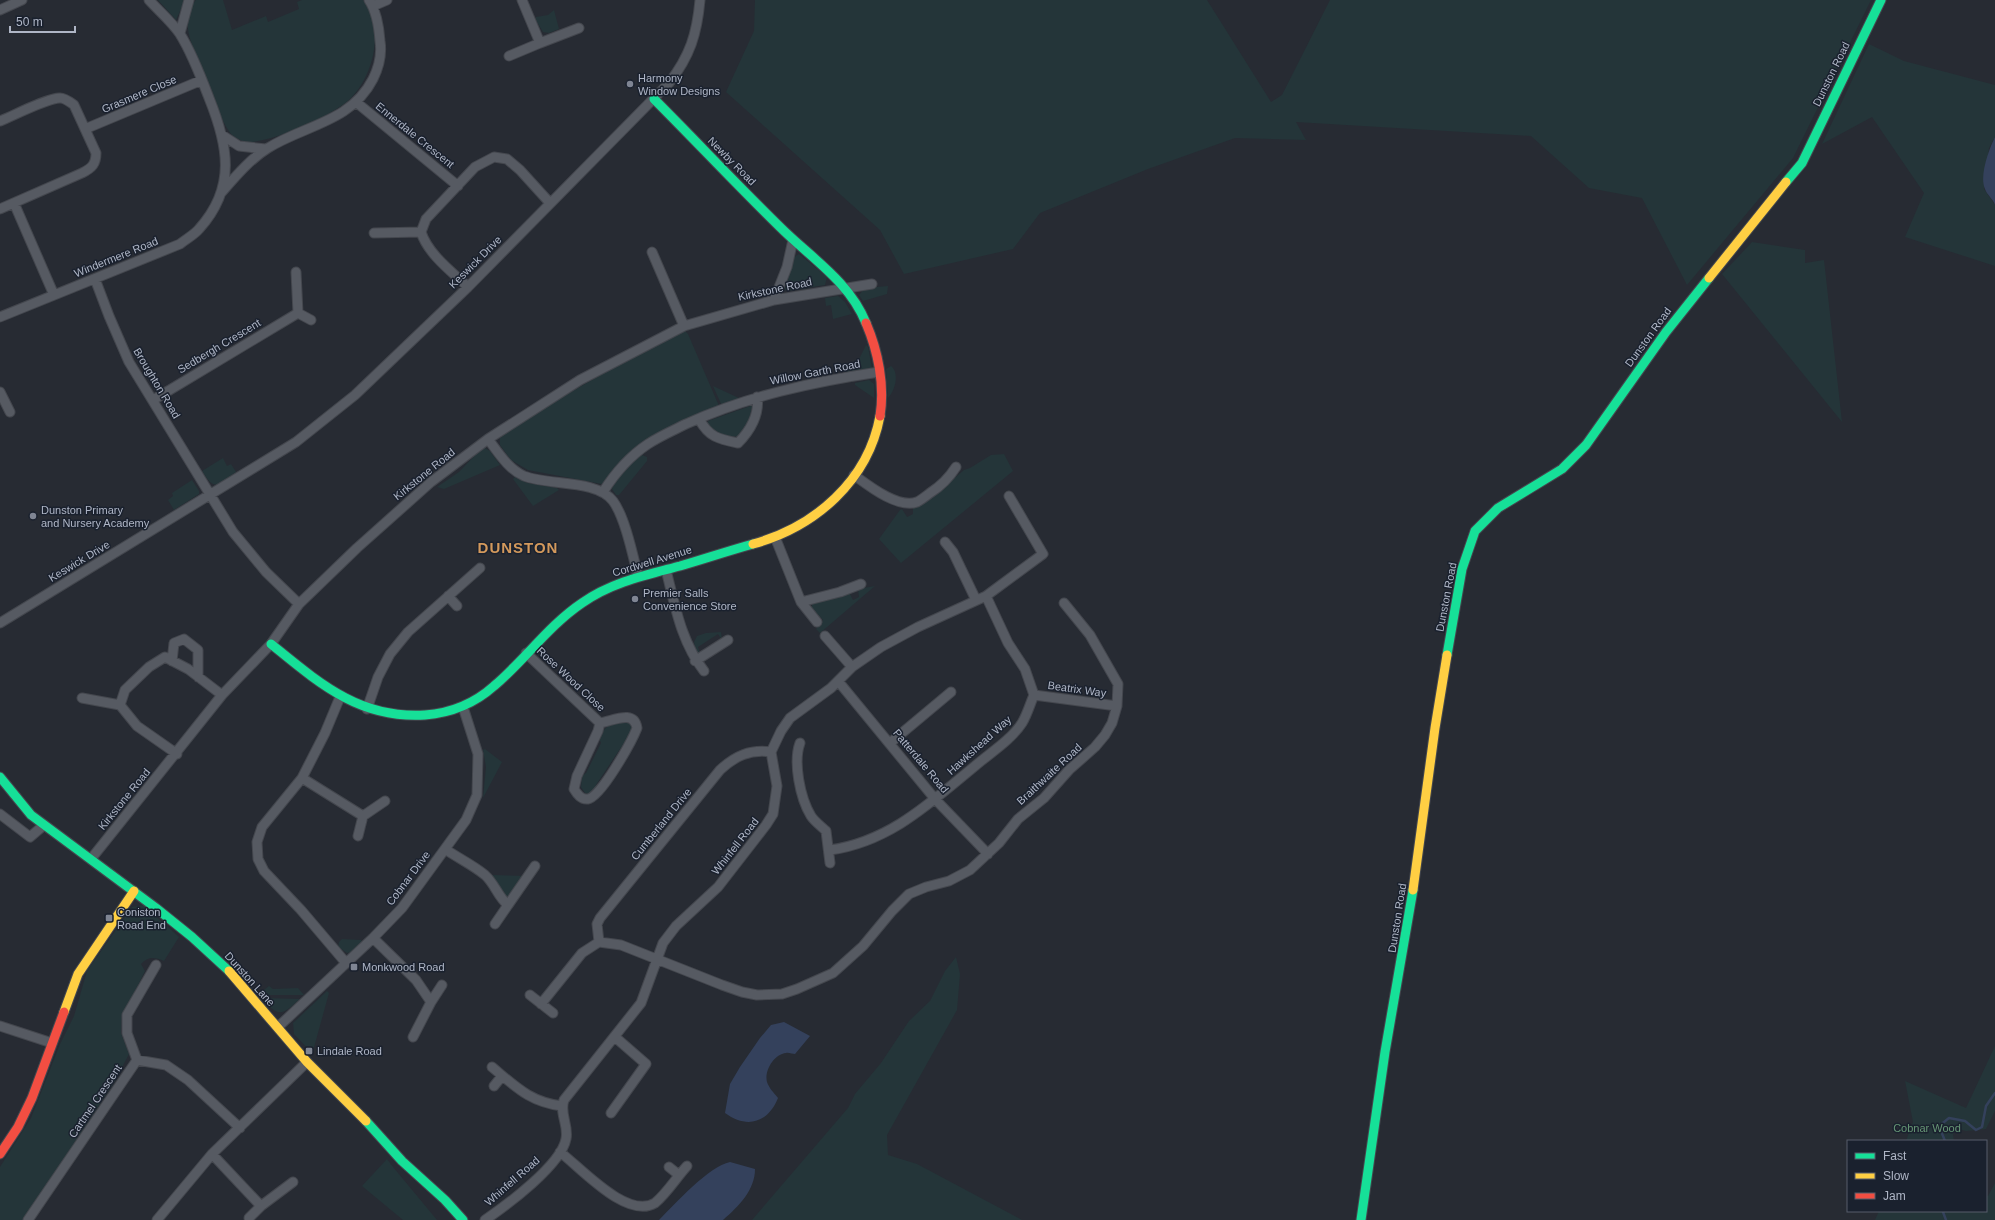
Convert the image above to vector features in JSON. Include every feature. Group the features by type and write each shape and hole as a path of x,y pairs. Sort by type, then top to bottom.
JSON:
{"street":[{"path":"0,10 22,0"},
{"name":"Windermere Road","path":"0,317 180,244 199,230 212,212 220,194 226,161 222,134 202,80 180,33 149,0"},
{"path":"180,33 189,0"},
{"path":"371,3 387,0"},
{"path":"522,0 540,43"},
{"name":"Keswick Drive","path":"0,623 296,442 355,395 468,287 654,99 682,66 694,37 698,22 700,0"},
{"name":"Dunston Road","path":"1361,1220 1385,1052 1404,951 1415,877 1434,728 1462,569 1475,530 1498,508 1562,469 1586,445 1666,332 1751,224 1802,163 1880,0"},
{"name":"Windermere Road","path":"220,194 239,173 266,149 339,116 356,102 369,86 378,68 380,55 379,25 371,3"},
{"path":"509,56 578,28"},
{"name":"Grasmere Close","path":"85,129 202,80"},
{"path":"0,121 60,98 74,105 96,153 96,161 90,169 0,209"},
{"name":"Newby Road","path":"654,99 793,240 844,287"},
{"name":"Ennerdale Crescent","path":"356,102 458,186"},
{"path":"222,134 238,146 266,149"},
{"path":"468,287 424,243 421,232 426,219 475,167 494,157 507,159 520,170 550,203"},
{"path":"14,203 54,295"},
{"path":"374,233 421,232"},
{"path":"774,300 787,267 793,240"},
{"path":"652,252 684,326"},
{"path":"296,272 298,313 312,320"},
{"name":"Broughton Road","path":"95,279 108,316 129,362 211,494"},
{"name":"Kirkstone Road","path":"91,859 176,754 222,694 271,644 299,604 357,548 431,482 488,439 580,380 684,326 774,300 844,287 872,284"},
{"name":"Cordwell Avenue","path":"271,644 312,678 340,697 367,709 388,715 416,716 441,713 463,707 486,692 499,682 552,627 582,603 613,585 638,576 666,570 775,537 816,515 840,495 854,475 870,450 878,426 880,403 879,372 875,348 868,326 854,300 844,287"},
{"name":"Sedbergh Crescent","path":"153,400 298,313"},
{"name":"Willow Garth Road","path":"603,492 614,474 648,444 699,419 756,397 795,387 879,372"},
{"path":"0,392 10,406"},
{"path":"699,419 706,432 724,440 738,443 747,435 754,419 758,405 756,397"},
{"path":"488,439 509,466 523,476 603,492 613,501 619,513 638,576"},
{"path":"854,475 873,489 900,502 916,502 939,486 948,478 956,467"},
{"path":"211,494 233,532 256,561 299,604"},
{"path":"771,752 781,731 790,718 838,681 852,667 881,647 918,627 986,596 1043,554 1009,496"},
{"path":"775,537 801,602 817,622"},
{"path":"945,542 953,552 976,600"},
{"path":"367,709 378,676 390,654 408,632 480,568"},
{"path":"666,570 680,626 695,661 704,671"},
{"path":"801,602 840,592 861,584"},
{"path":"448,596 457,606"},
{"path":"986,596 1008,644 1025,669 1034,695"},
{"name":"Braithwaite Road","path":"599,942 621,945 742,992 768,995 782,994 798,989 833,973 863,946 892,911 909,894 926,887 949,881 963,874 970,870 988,854 999,844 1018,819 1044,798 1069,770 1095,747 1112,723 1117,706 1118,684 1090,635 1064,603"},
{"path":"825,636 852,667"},
{"path":"172,661 174,643 184,639 198,650 198,677"},
{"path":"695,661 728,640"},
{"name":"Rose Wood Close","path":"526,653 600,723"},
{"path":"120,705 125,690 149,667 165,657 222,694"},
{"name":"Patterdale Road","path":"838,681 935,799 988,854"},
{"path":"890,743 951,692"},
{"name":"Beatrix Way","path":"1034,695 1117,706"},
{"name":"Hawkshead Way","path":"830,850 848,848 888,832 915,816 1014,732 1022,723 1034,695"},
{"path":"340,697 325,733 302,778 262,827 257,842 258,859 264,871 301,910 346,963"},
{"path":"82,698 120,705 137,726 176,754"},
{"name":"Cobnar Drive","path":"278,1027 402,908 466,820 477,795 478,754 463,707"},
{"name":"Rose Wood Close","path":"627,717 632,718 636,722 637,728 620,760 596,794 590,799 584,798 578,795 574,789 577,776 598,731 600,723 627,717"},
{"path":"800,743 797,750 797,765 801,789 811,817 826,831 830,850 830,863"},
{"name":"Cumberland Drive","path":"599,942 597,924 600,918 720,770 740,755 758,750 771,752"},
{"name":"Whinfell Road","path":"485,1220 531,1183 565,1145 567,1128 562,1106 567,1095 641,1003 663,943 676,926 718,886 759,836 773,814 777,786 771,752"},
{"name":"Dunston Lane","path":"0,777 31,815 134,891 192,937 224,966 307,1062 367,1122 402,1161 445,1200 463,1220"},
{"path":"302,778 363,816"},
{"path":"358,836 363,816 385,801"},
{"path":"0,814 30,837 44,825"},
{"path":"445,849 484,875 493,884 502,900 508,905"},
{"path":"495,924 535,866"},
{"path":"0,1154 18,1127 32,1098 78,974 134,891"},
{"path":"372,938 416,980 431,1002"},
{"path":"541,1004 582,953 599,942"},
{"path":"137,1060 127,1033 127,1015 156,965"},
{"path":"413,1037 431,1002 442,985"},
{"path":"530,994 553,1013"},
{"path":"0,1026 52,1043"},
{"path":"611,1113 646,1064 615,1037"},
{"name":"Cartmel Crescent","path":"28,1220 137,1060 166,1065 188,1080 240,1128"},
{"path":"157,1220 212,1154 307,1062"},
{"path":"492,1067 536,1101 562,1106"},
{"path":"494,1086 502,1076"},
{"path":"560,1152 616,1202 630,1209 638,1210 654,1204 687,1166"},
{"path":"212,1154 261,1206"},
{"path":"669,1167 678,1175"},
{"path":"249,1218 261,1206 293,1182"}],"green space":[{"path":"158,0 185,0 176,20"},
{"path":"196,0 223,0 232,30 266,16 268,22 299,9 297,2 302,0 363,0 370,12 374,24 375,38 374,52 365,78 358,90 349,100 340,107 315,121 285,134 270,138 247,142 240,140 233,136 224,122 214,101 190,38 187,22 188,14"},
{"path":"755,0 1207,0 1271,102 1282,95 1330,0 1871,0 1793,158 1687,285 1642,198 1589,188 1531,136 1296,122 1306,140 1235,138 1148,169 1040,213 1013,249 904,274 880,230 726,92 754,31"},
{"path":"554,10 559,29 549,33 543,32 535,19 536,17 548,15"},
{"path":"1869,44 1904,61 1995,85 1995,137 1989,148 1984,189 1995,205 1995,266 1905,237 1924,193 1872,117 1822,144"},
{"path":"1752,242 1805,250 1805,263 1824,260 1842,422 1722,274"},
{"path":"799,254 827,277 825,285 788,291 785,290 784,286 794,257"},
{"path":"888,286 887,294 863,301 859,295 865,288"},
{"path":"838,296 845,302 852,314 833,319 831,305 826,306 825,298"},
{"path":"685,331 688,334 719,406 688,420 602,484 528,470 511,460 500,445 500,438 505,433 549,405 616,366"},
{"path":"866,345 868,347 872,368 844,373 858,361"},
{"path":"891,366 894,369 896,382 891,395 888,398 886,369"},
{"path":"869,380 874,384 874,398 855,385 855,383"},
{"path":"713,386 741,399 722,406"},
{"path":"753,405 748,422 740,436 722,434 708,425 708,421"},
{"path":"485,448 490,451 500,465 444,489 437,487 459,472 480,450"},
{"path":"1004,454 1013,471 901,563 879,539 900,510 902,509 907,517 913,514 913,507 926,502 964,470 991,455"},
{"path":"642,455 647,457 647,461 619,495 616,495 612,489 617,479 624,470"},
{"path":"223,458 227,466 231,464 236,472 221,483 214,484 206,478 202,471"},
{"path":"515,477 528,483 557,488 559,490 533,506 513,479"},
{"path":"192,480 199,491 199,494 174,510 168,500 173,496 172,493"},
{"path":"875,586 820,633 816,629 823,620 812,608 812,603 847,594 850,594 853,600 859,597 858,589"},
{"path":"721,632 722,640 718,634 698,647 700,653 696,653 694,642 697,636 706,633"},
{"path":"621,720 629,722 632,728 628,742 624,743 596,785 595,790 589,794 585,793 581,787 582,776 586,773 601,743 599,738 608,726"},
{"path":"485,749 502,762 483,798 486,767 483,750"},
{"path":"492,875 527,876 510,897 505,896"},
{"path":"143,905 179,937 164,961 149,958 141,964 145,971 122,1018 121,1033 129,1054 115,1081 24,1220 0,1220 0,1167 31,1118 60,1044 74,1016 87,971 132,907"},
{"path":"342,939 362,941 351,952 347,953 338,947 339,942"},
{"path":"956,957 960,974 957,1010 887,1135 888,1155 917,1164 1022,1220 752,1220 848,1108 855,1094 881,1063 909,1021 930,1001 945,971"},
{"path":"269,986 273,989 298,988 304,995 262,995 260,993"},
{"path":"327,991 329,993 313,1051 311,1052 294,1034 293,1023"},
{"path":"263,999 300,999 285,1011 277,1012 268,1005"},
{"name":"Cobnar Wood","path":"1995,1046 1995,1111 1986,1129 1966,1131 1956,1128 1953,1135 1954,1140 1906,1140 1913,1122 1905,1081 1966,1108"},
{"path":"387,1159 437,1220 403,1220 362,1186"},
{"path":"1995,1183 1995,1220 1875,1220 1879,1212 1987,1212 1988,1196"}],"water":[{"path":"1995,137 1995,205 1985,189 1983,177 1990,148"},
{"path":"784,1022 810,1036 795,1054 782,1054 778,1056 771,1064 766,1078 770,1088 778,1098 774,1106 763,1118 756,1121 741,1121 733,1118 725,1113 730,1084 760,1038 771,1025"},
{"path":"730,1162 755,1169 749,1191 735,1209 723,1220 659,1220 712,1170"}],"waterway":[{"path":"1945,1140 1939,1126 1949,1118 1965,1121 1976,1130 1982,1127 1986,1106 1995,1093"},
{"path":"1943,1212 1946,1220"}],"traffic: fast":[{"path":"1786,182 1802,163 1881,0"},
{"path":"654,99 764,211 839,282 859,308 866,323"},
{"path":"1447,655 1462,569 1475,531 1498,508 1562,469 1586,445 1666,332 1709,278"},
{"path":"271,644 323,685 360,705 401,715 435,714 462,706 487,692 505,676 558,622 593,596 617,584 753,544"},
{"path":"0,777 31,815 156,908 192,937 229,971"},
{"path":"1361,1220 1385,1052 1413,890"},
{"path":"366,1121 402,1161 445,1200 463,1220"}],"traffic: slow":[{"path":"1709,278 1786,182"},
{"path":"753,544 776,536 797,526 817,513 835,498 851,481 864,461 874,439 880,416"},
{"path":"1413,890 1435,728 1447,655"},
{"path":"64,1012 78,974 134,891"},
{"path":"229,971 307,1062 366,1121"}],"traffic: jam":[{"path":"866,323 874,345 881,380 882,392 880,416"},
{"path":"0,1154 18,1127 32,1098 64,1012"}],"place":[{"name":"Harmony Window Designs","path":"630,84"},
{"name":"Dunston Primary and Nursery Academy","path":"33,516"},
{"name":"Premier Salls Convenience Store","path":"635,599"},
{"name":"Coniston Road End","path":"109,918"},
{"name":"Monkwood Road","path":"354,967"},
{"name":"Lindale Road","path":"309,1051"}],"district":[{"name":"DUNSTON","path":"518,548"}]}
